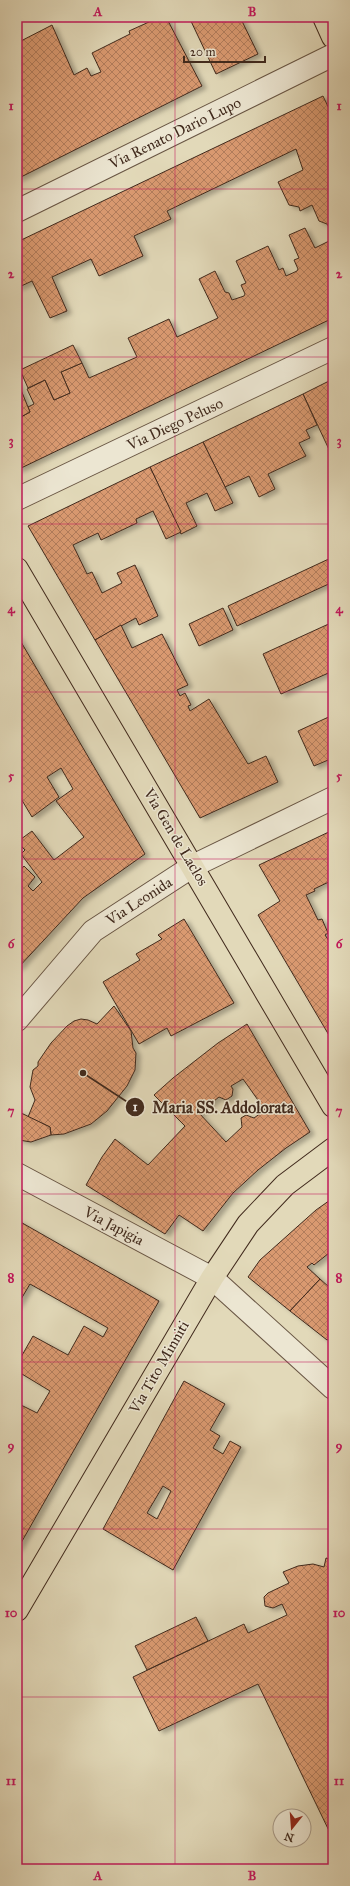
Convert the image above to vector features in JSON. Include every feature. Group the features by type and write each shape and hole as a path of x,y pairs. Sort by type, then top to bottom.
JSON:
{"main road":[{"path":"324,17 333,37"},
{"name":"Via Gen de Laclos","path":"17,569 333,1106"},
{"name":"Via Tito Minniti","path":"17,1610 212,1278 248,1224 285,1185 333,1149"}],"street":[{"name":"Via Renato Dario Lupo","path":"17,211 333,55"},
{"name":"Via Diego Peluso","path":"17,499 333,348"},
{"name":"Via Leonida","path":"17,1020 93,932 193,866 333,798"},
{"name":"Via Japigia","path":"17,1174 212,1278 333,1388"}],"building":[{"path":"160,17 166,17 202,86 17,179 17,43 52,25 74,75 87,68 91,76 101,72 92,53 130,34 129,31"},
{"path":"189,17 240,17 258,54 216,74"},
{"path":"323,96 333,117 333,234 327,224 319,221 312,205 300,211 299,207 289,205 278,182 303,170 296,149 167,211 171,219 134,236 143,256 99,276 91,259 52,277 67,311 50,318 32,281 17,288 17,242"},
{"path":"305,228 315,248 333,239 333,318 17,470 17,419 30,412 28,407 34,404 27,389 45,380 54,400 70,393 61,372 82,363 89,378 137,357 128,338 169,319 177,337 218,318 199,279 215,271 225,292 229,293 232,300 244,296 245,294 241,285 246,283 236,261 268,246 279,270 283,268 286,276 297,271 298,269 294,260 299,258 289,235"},
{"path":"73,345 82,363 61,372 70,393 54,400 45,380 28,388 20,370"},
{"path":"333,379 333,458 303,394"},
{"path":"17,380 30,412 17,419"},
{"path":"303,394 317,425 306,430 310,438 299,443 306,456 268,474 275,489 259,497 249,476 225,487 203,442"},
{"path":"203,442 233,503 215,511 207,493 186,503 197,526 181,534 150,467"},
{"path":"150,467 181,532 166,539 153,511 136,519 137,523 101,540 98,533 73,545 87,574 92,572 102,593 122,583 117,573 135,565 158,616 139,625 136,618 95,640 28,526"},
{"path":"333,557 333,582 237,626 228,606"},
{"path":"223,608 233,630 199,646 189,624"},
{"path":"333,622 333,671 281,694 263,654"},
{"path":"121,625 132,648 162,634 188,685 177,690 180,696 185,693 191,705 188,706 190,711 209,699 248,764 266,756 278,782 200,818 95,640"},
{"path":"17,635 145,854 83,898 17,969 17,874 24,866 35,877 28,886 33,891 42,882 21,854 25,850 17,842 32,831 54,860 84,837 56,801 73,789 61,768 47,777 59,797 32,817 17,792"},
{"path":"333,715 333,758 314,766 298,731"},
{"path":"333,830 333,880 314,889 315,891 306,895 318,920 322,919 328,933 325,935 333,947 333,1042 258,915 280,901 259,865"},
{"path":"184,919 234,1003 171,1036 167,1028 139,1044 103,982 140,960 136,954 162,939 158,935"},
{"path":"114,1006 131,1031 133,1048 136,1053 135,1070 127,1086 107,1111 91,1124 64,1134 51,1135 50,1127 28,1117 35,1100 30,1087 33,1070 38,1066 38,1062 51,1043 67,1026 74,1021 81,1019 97,1024"},
{"path":"247,1024 310,1132 286,1148 258,1170 233,1193 203,1231 179,1215 165,1234 86,1185 102,1157 115,1139 148,1165 185,1126 154,1095 173,1078 218,1043","holes":["243,1079 265,1110 254,1118 246,1115 241,1118 242,1127 226,1142 199,1113 219,1097 226,1100 232,1096 233,1089 231,1086"]},
{"path":"17,1111 50,1127 51,1135 31,1142 19,1140 17,1138"},
{"path":"333,1198 333,1247 328,1251 329,1253 314,1265 312,1263 307,1267 320,1279 290,1311 248,1277 260,1260 316,1210"},
{"path":"17,1220 159,1301 17,1550 17,1403 37,1413 50,1391 17,1371 17,1364 33,1336 68,1355 84,1326 103,1337 108,1328 30,1284 17,1306"},
{"path":"320,1279 329,1287 333,1284 333,1337 327,1340 290,1311"},
{"path":"184,1381 225,1404 210,1430 220,1436 213,1448 223,1454 230,1441 241,1447 173,1570 103,1529","holes":["163,1486 171,1491 157,1519 147,1513"]},
{"path":"326,1558 333,1560 333,1839 258,1684 159,1731 133,1677 244,1624 248,1633 287,1615 282,1604 273,1608 265,1606 264,1597 268,1593 289,1583 283,1572 298,1566 313,1564 324,1567"},
{"path":"196,1617 208,1641 147,1670 135,1646"}],"place":[{"name":"Maria SS. Addolorata","path":"83,1073"}]}
